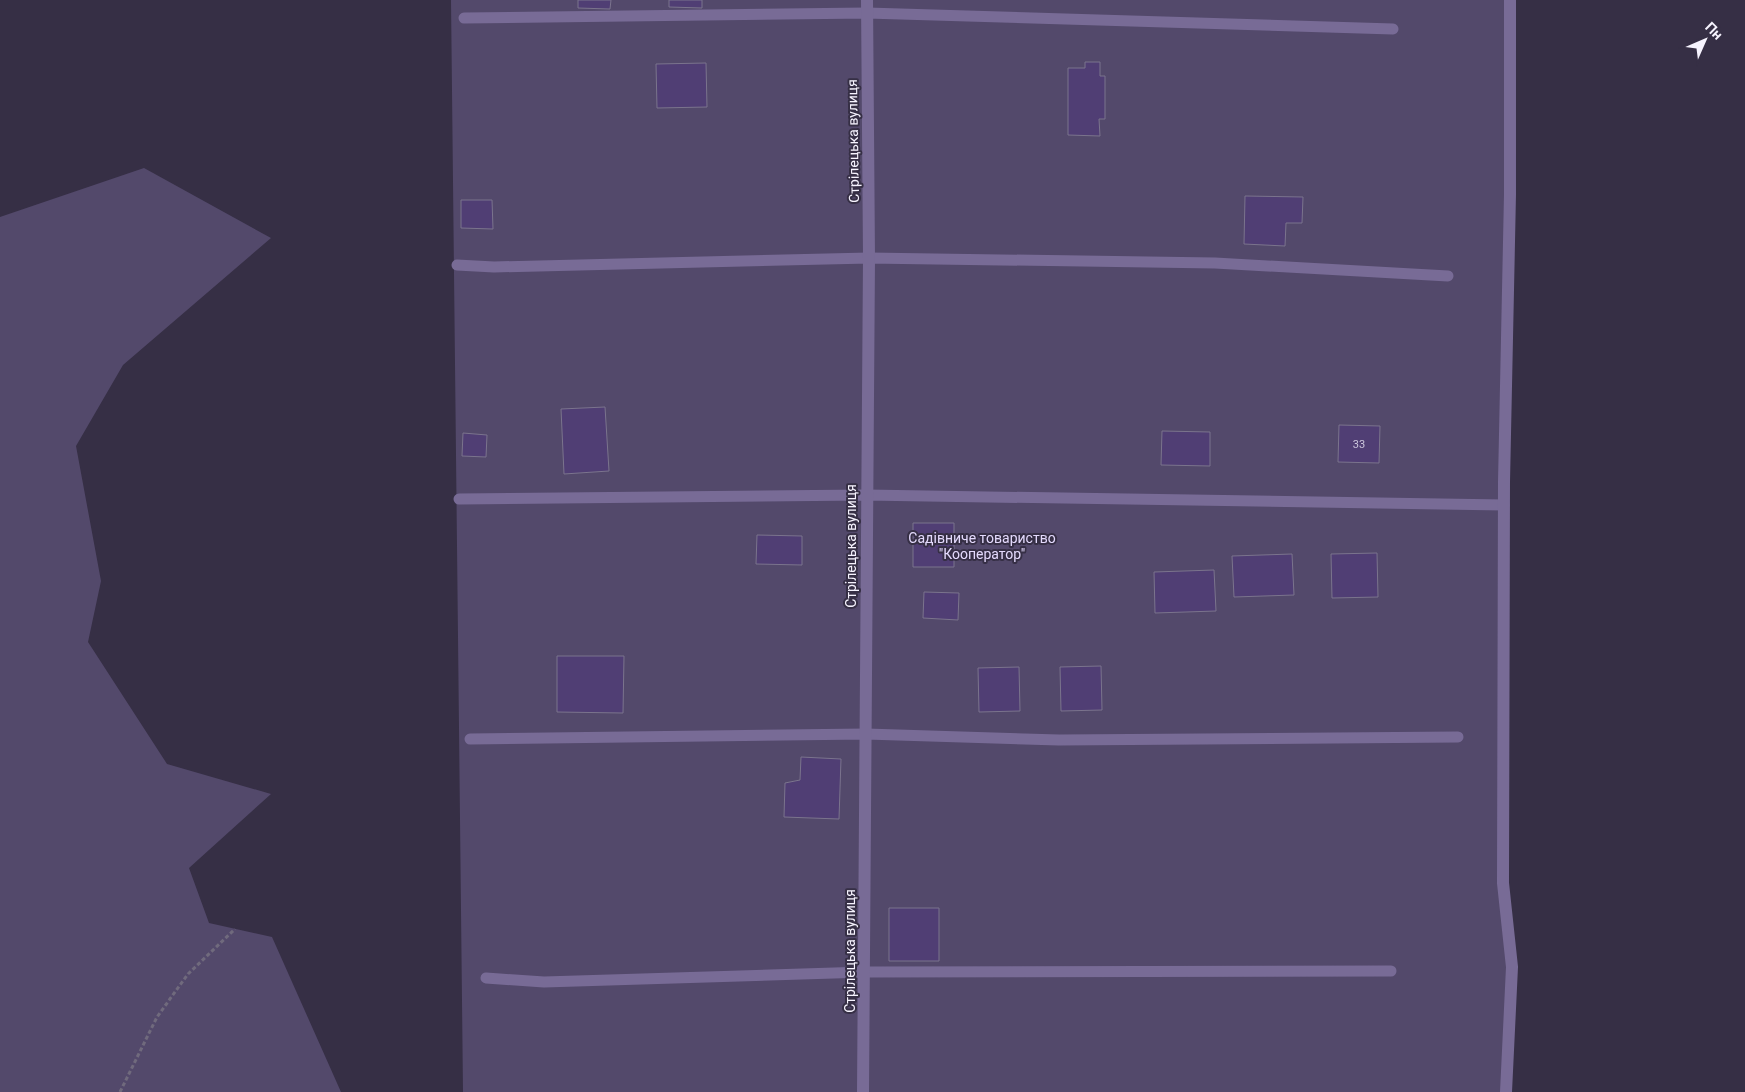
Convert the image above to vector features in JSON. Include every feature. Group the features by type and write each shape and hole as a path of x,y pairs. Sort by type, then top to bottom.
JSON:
{"street":[{"path":"1506,1092 1512,967 1503,883 1504,505 1510,194 1510,0"},
{"name":"Стрілецька вулиця","path":"864,1092 866,972 866,495 869,258 867,6"}],"lane":[{"path":"464,18 867,6 1393,29"},
{"path":"457,265 503,266 869,258 1214,263 1448,276"},
{"path":"460,499 866,495 1504,505"},
{"path":"470,738 866,734 1059,740 1458,737"},
{"path":"486,978 544,982 866,972 1391,971"}],"path":[{"path":"120,1092 156,1017 188,974 235,928"}],"green space":[{"name":"Садівниче товариство \"Кооператор\"","path":"451,0 1505,0 1507,1092 463,1092"},
{"path":"144,168 271,238 123,365 76,446 101,581 88,642 167,764 271,794 189,868 209,923 272,937 341,1092 0,1092 0,217"}],"building":[{"path":"578,0 611,0 610,9 578,8"},
{"path":"669,0 702,0 702,8 669,7"},
{"path":"1085,62 1100,62 1100,76 1105,76 1105,119 1099,119 1100,136 1068,135 1068,68 1085,68"},
{"path":"706,63 707,107 657,108 656,64"},
{"path":"1245,196 1303,197 1302,223 1286,223 1285,246 1244,244"},
{"path":"461,200 492,200 493,229 461,228"},
{"path":"605,407 609,471 564,474 561,409"},
{"path":"1339,425 1380,426 1379,463 1338,462"},
{"path":"1162,431 1210,432 1210,466 1161,465"},
{"path":"463,433 487,435 486,457 462,456"},
{"path":"913,523 954,523 954,567 913,567"},
{"path":"757,535 802,536 802,565 756,564"},
{"path":"1377,553 1378,597 1332,598 1331,554"},
{"path":"1292,554 1294,595 1234,597 1232,556"},
{"path":"1214,570 1216,611 1155,613 1154,572"},
{"path":"924,592 959,593 958,620 923,618"},
{"path":"557,656 624,656 623,713 557,712"},
{"path":"1101,666 1102,710 1061,711 1060,667"},
{"path":"1019,667 1020,711 979,712 978,668"},
{"path":"801,757 841,759 839,819 784,817 785,783 800,780"},
{"path":"889,908 939,908 939,961 889,961"}]}
